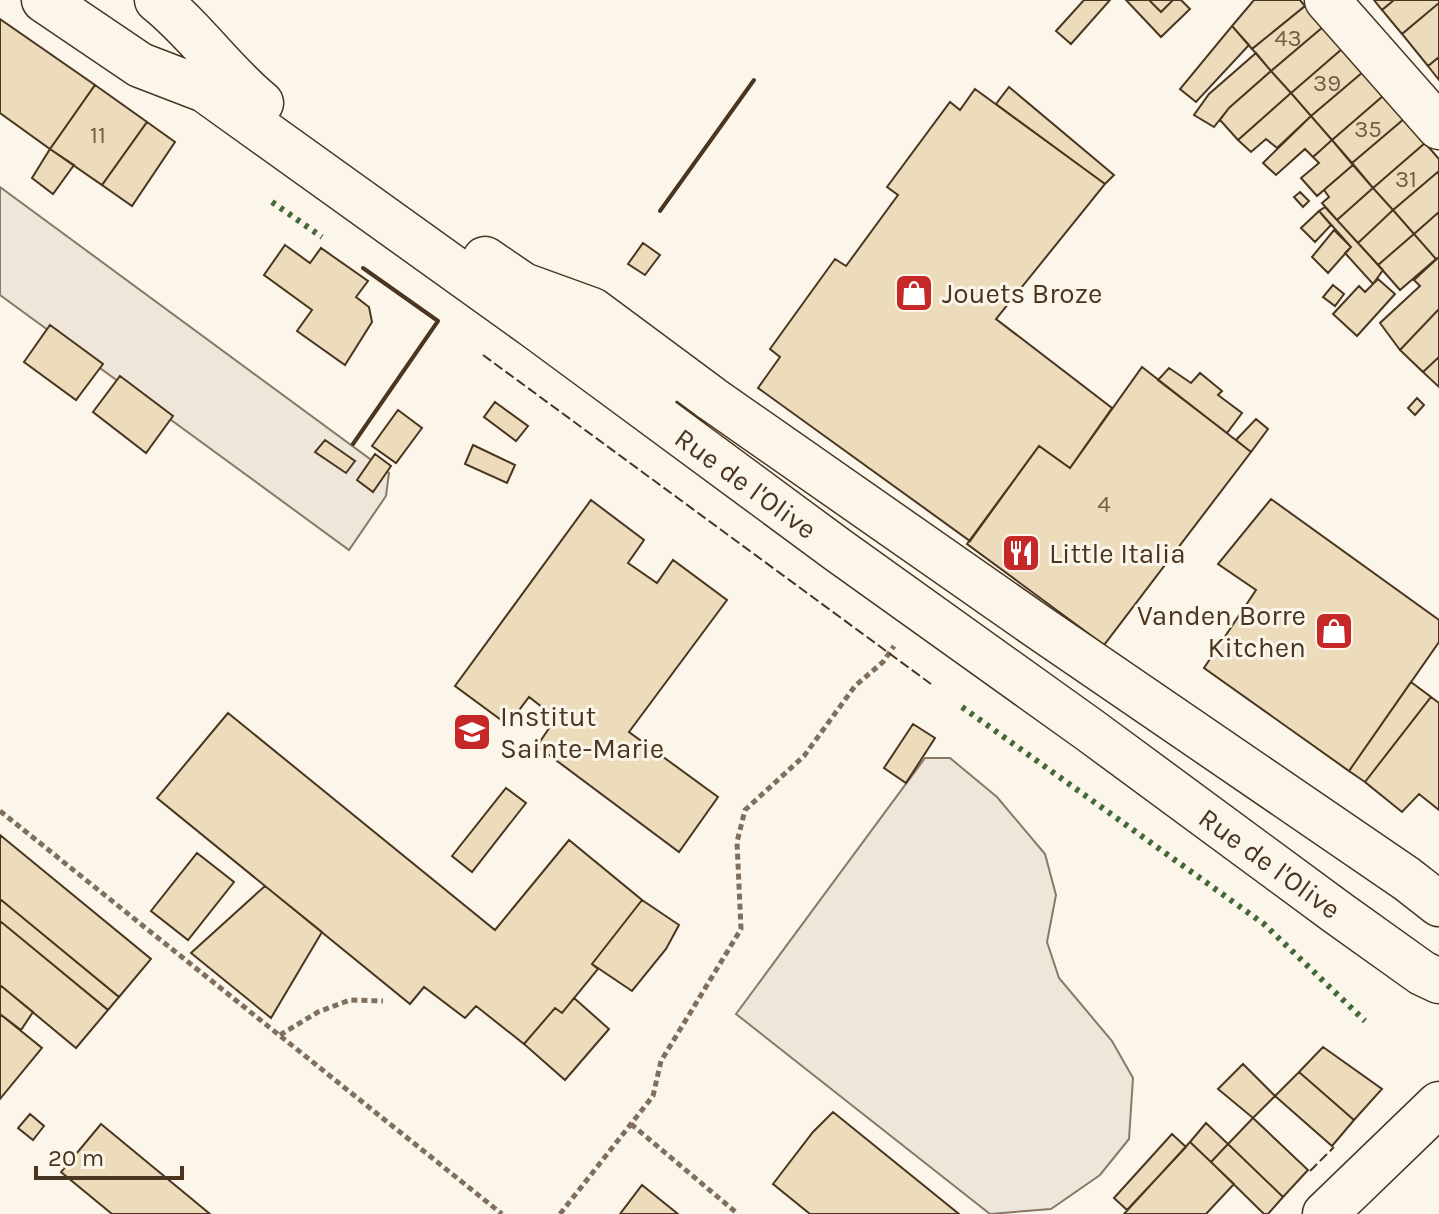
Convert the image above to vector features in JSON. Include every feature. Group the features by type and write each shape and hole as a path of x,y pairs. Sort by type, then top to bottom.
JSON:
{"main road":[{"name":"Rue de l'Olive","path":"44,0 140,65 205,90 1374,939 1422,973 1439,981"},
{"name":"Rue de l'Olive","path":"157,0 180,19 200,44 258,101 523,285 592,310 1040,628 1439,904"},
{"path":"1327,0 1439,127"},
{"path":"485,291 502,294 582,330 636,373 661,385 671,369"},
{"path":"1325,1214 1439,1104"}],"path":[{"path":"560,1214 653,1096 661,1061 741,929 737,842 745,810 804,756 855,686 883,662 920,609"},
{"path":"0,811 502,1214"},
{"path":"280,1035 318,1012 350,1000 383,1001"},
{"path":"631,1124 738,1214"}],"shaded area":[{"path":"0,187 389,473 386,496 349,550 0,295"},
{"path":"925,758 950,758 997,797 1045,854 1056,895 1047,942 1059,978 1112,1041 1133,1078 1129,1139 1100,1175 1051,1209 990,1214 736,1014"}],"building":[{"path":"1084,0 1110,0 1071,44 1056,31"},
{"path":"1126,0 1149,0 1161,12 1173,0 1181,0 1190,9 1161,37"},
{"path":"1149,0 1173,0 1161,12"},
{"path":"1254,0 1300,0 1305,6 1252,49 1232,26"},
{"path":"1374,0 1394,0 1382,10"},
{"path":"1394,0 1439,0 1439,3 1402,34 1382,10"},
{"path":"1439,3 1439,57 1428,66 1402,34"},
{"path":"1305,6 1323,27 1271,71 1252,49"},
{"path":"0,19 95,85 50,149 0,113"},
{"path":"1232,26 1249,45 1196,102 1180,89"},
{"path":"1323,27 1342,49 1291,93 1271,71"},
{"path":"1342,49 1363,72 1311,116 1291,93"},
{"path":"1256,53 1271,71 1229,108 1214,127 1194,115 1209,94"},
{"path":"1439,57 1439,80 1428,66"},
{"path":"1271,71 1291,93 1238,140 1220,120 1229,108"},
{"path":"1363,72 1383,96 1332,140 1311,116"},
{"path":"95,85 147,122 102,185 50,149"},
{"path":"1009,87 1114,175 1105,184 996,104"},
{"name":"Jouets Broze","path":"975,89 1105,184 996,319 1112,408 1070,468 1039,446 970,541 758,388 780,357 770,349 835,259 846,266 898,195 887,187 950,102 960,110"},
{"path":"1291,93 1311,116 1277,148 1266,139 1251,152 1238,140"},
{"path":"1383,96 1404,119 1352,163 1332,140"},
{"path":"1311,116 1332,140 1313,157 1305,149 1276,175 1263,163"},
{"path":"1404,119 1425,143 1373,188 1352,163"},
{"path":"147,122 175,142 132,206 102,185"},
{"path":"1332,140 1353,165 1317,196 1301,178 1319,163 1313,157"},
{"path":"1425,143 1439,159 1439,171 1393,210 1373,188"},
{"path":"50,149 74,165 53,194 32,178"},
{"path":"1353,165 1373,188 1337,220 1322,203 1329,197 1324,190"},
{"path":"1439,171 1439,212 1414,234 1393,210"},
{"path":"1373,188 1393,210 1358,243 1337,220"},
{"path":"1300,192 1309,201 1303,207 1294,197"},
{"path":"1325,207 1383,270 1373,284 1345,253 1351,247 1319,211"},
{"path":"1393,210 1414,234 1378,265 1358,243"},
{"path":"1319,211 1331,225 1315,242 1301,228"},
{"path":"1439,212 1439,257 1436,259 1414,234"},
{"path":"1334,230 1351,247 1328,273 1312,257"},
{"path":"1414,234 1436,259 1400,290 1378,265"},
{"path":"643,243 660,255 645,275 628,264"},
{"path":"285,245 310,263 321,248 368,281 356,297 369,307 372,322 345,365 297,331 312,310 264,275"},
{"path":"1439,257 1439,309 1400,350 1380,323 1420,286 1414,280"},
{"path":"1378,279 1395,294 1357,336 1333,314 1359,286 1365,292"},
{"path":"1333,285 1344,294 1335,306 1323,297"},
{"path":"1439,309 1439,357 1423,372 1400,350"},
{"path":"50,325 103,364 76,400 24,362"},
{"path":"1439,357 1439,387 1423,372"},
{"path":"1142,367 1251,452 1104,645 967,544 1039,446 1070,468"},
{"path":"1169,368 1191,383 1200,373 1222,391 1218,395 1242,413 1227,433 1158,380"},
{"path":"120,376 173,416 146,453 93,412"},
{"path":"1417,398 1424,405 1415,415 1408,408"},
{"path":"495,402 528,426 516,441 484,417"},
{"path":"398,410 422,428 396,463 372,446"},
{"path":"1256,419 1268,429 1251,452 1236,440"},
{"path":"325,440 355,461 346,473 315,452"},
{"path":"473,445 515,465 507,483 465,464"},
{"path":"375,454 391,466 373,492 357,480"},
{"name":"Vanden Borre Kitchen","path":"1271,499 1439,620 1439,642 1349,771 1204,668 1256,590 1218,564"},
{"path":"591,500 644,540 628,563 657,583 673,560 727,600 629,732 718,797 679,852 537,746 556,718 529,697 508,725 455,686"},
{"path":"1411,682 1431,697 1365,782 1349,771"},
{"path":"1431,697 1439,703 1439,810 1419,794 1402,812 1365,782"},
{"path":"228,713 495,930 569,840 642,900 592,964 598,969 562,1013 555,1008 524,1044 476,1006 465,1018 424,987 410,1004 157,798"},
{"path":"913,724 935,738 906,783 884,768"},
{"path":"506,788 526,803 472,872 452,856"},
{"path":"0,835 151,959 119,997 0,899"},
{"path":"197,853 234,882 188,940 151,911"},
{"path":"265,886 322,932 271,1018 191,953"},
{"path":"0,899 119,997 108,1010 0,921"},
{"path":"642,900 679,925 666,949 632,991 592,964"},
{"path":"0,921 108,1010 76,1048 0,985"},
{"path":"0,985 33,1012 21,1030 0,1014"},
{"path":"574,998 609,1029 565,1080 524,1044 555,1008 562,1013"},
{"path":"0,1014 42,1048 0,1099"},
{"path":"1323,1047 1382,1089 1354,1120 1299,1072"},
{"path":"1243,1064 1275,1096 1253,1118 1218,1089"},
{"path":"1299,1072 1354,1120 1332,1146 1275,1096"},
{"path":"833,1112 959,1214 810,1214 773,1184 813,1132"},
{"path":"30,1114 44,1126 33,1140 18,1128"},
{"path":"1253,1118 1308,1170 1283,1197 1228,1144"},
{"path":"1206,1123 1228,1144 1211,1162 1190,1142"},
{"path":"101,1124 210,1214 112,1214 61,1172"},
{"path":"1172,1134 1186,1147 1127,1210 1114,1198"},
{"path":"1190,1142 1234,1184 1206,1214 1124,1214"},
{"path":"1228,1144 1283,1197 1268,1214 1264,1214 1211,1162"},
{"path":"642,1185 678,1214 620,1214"}],"hedge":[{"path":"272,202 322,237"},
{"path":"962,707 1264,924 1365,1021"}],"fence":[{"path":"483,355 931,684"},
{"path":"1310,1171 1334,1147"}],"wall":[{"path":"660,211 754,80"},
{"path":"353,444 438,321 363,268"}],"place":[{"name":"Jouets Broze","path":"914,293"},
{"name":"Little Italia","path":"1021,553"},
{"name":"Vanden Borre Kitchen","path":"1334,631"},
{"name":"Institut Sainte-Marie","path":"472,732"}]}
